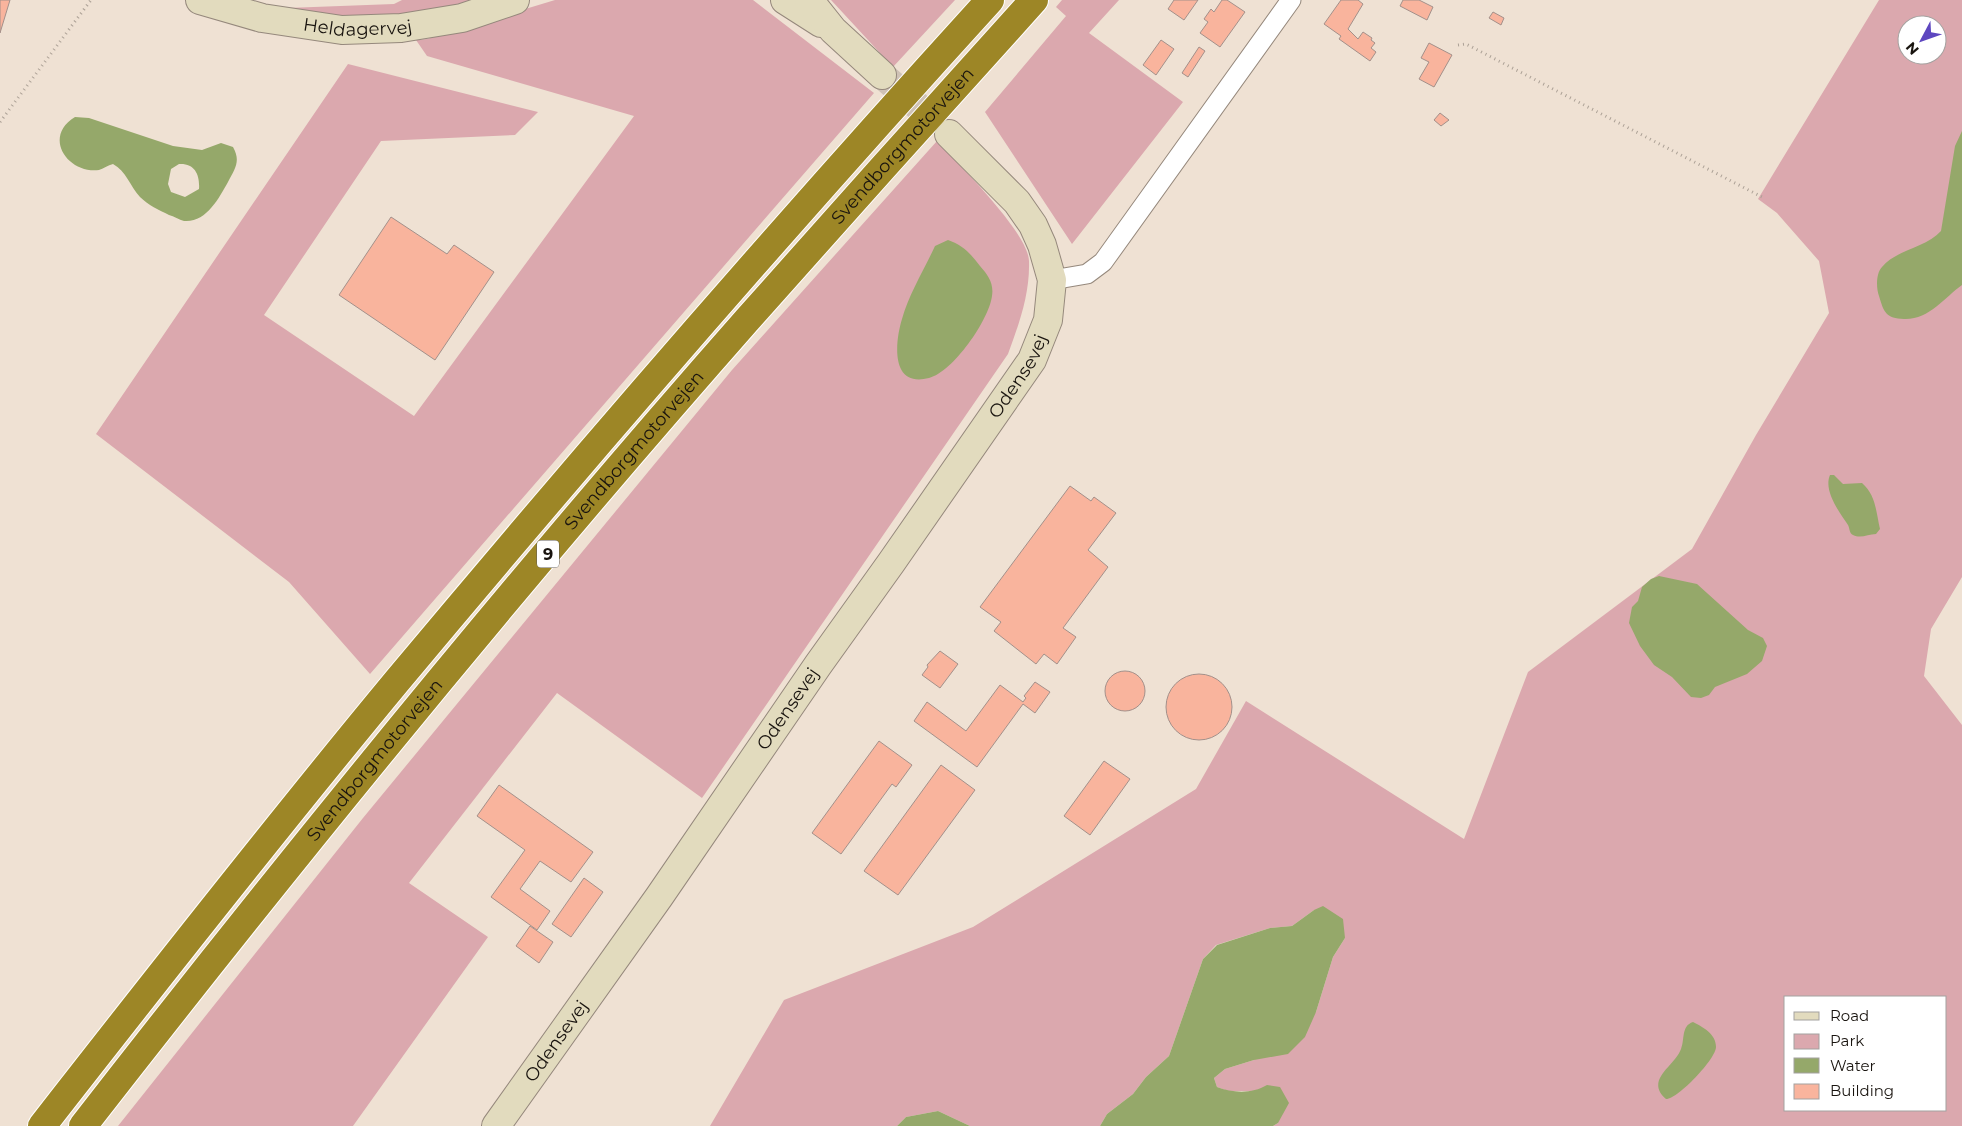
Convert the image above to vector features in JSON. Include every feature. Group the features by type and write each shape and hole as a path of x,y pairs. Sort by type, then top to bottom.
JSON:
{"highway":[{"name":"Svendborgmotorvejen","path":"42,1126 188,939 402,675 717,306 990,0"},
{"name":"Svendborgmotorvejen","path":"83,1126 232,936 612,477 746,321 1034,0"}],"main road":[{"name":"Heldagervej","path":"200,0 262,18 342,30 401,28 462,18 515,0"},
{"path":"785,0 833,30"},
{"path":"809,0 833,30 882,74"},
{"name":"Odensevej","path":"496,1126 659,897 818,665 1014,389 1032,360 1048,320 1052,280 1042,245 1017,202 949,134"}],"street":[{"path":"1052,280 1087,274 1103,262 1291,0"}],"path":[{"path":"0,122 91,0"},
{"path":"1458,45 1466,44 1764,198"}],"green space":[{"path":"402,0 472,0 425,17 335,25 287,8 394,4"},
{"path":"555,0 753,0 874,93 370,674 289,582 96,434 348,64 538,112 515,135 381,141 264,315 414,416 634,116 427,56 416,40 427,39"},
{"path":"831,0 955,0 893,67"},
{"path":"1062,0 1119,0 1089,33 1183,102 1072,244 985,112 1066,16 1056,7"},
{"path":"1879,0 1962,0 1962,577 1931,629 1924,676 1962,725 1962,1126 1273,1126 1278,1123 1257,1091 1228,1091 1217,1087 1214,1078 1225,1069 1254,1060 1316,1012 1333,957 1345,938 1314,910 1292,926 1270,928 1216,945 1203,959 1169,1056 1146,1077 1133,1094 1107,1114 1100,1126 970,1126 938,1111 906,1117 897,1126 710,1126 784,1000 973,927 1196,789 1246,701 1464,839 1528,672 1692,549 1756,435 1829,313 1819,261 1777,213 1758,199"},
{"path":"937,141 1005,216 1026,248 1029,261 1028,285 1020,320 1012,343 1008,354 702,798 557,693 409,883 488,937 353,1126 118,1126 363,818 732,370"}],"water":[{"path":"75,117 89,118 173,146 202,150 221,143 233,147 237,161 233,173 211,208 199,218 192,221 184,221 161,211 143,200 125,175 113,164 99,170 88,170 69,160 60,144 60,134 65,125","holes":["179,164 193,168 199,179 199,189 185,197 171,192 168,184 171,169"]},
{"path":"1962,131 1962,285 1936,307 1921,316 1904,319 1889,316 1884,310 1878,293 1877,285 1880,270 1895,256 1928,241 1941,231 1955,146"},
{"path":"948,240 966,250 986,273 991,283 992,296 977,331 959,356 938,374 929,378 916,379 907,376 901,370 898,361 897,350 900,329 909,300 935,246"},
{"path":"1830,475 1834,475 1843,484 1862,483 1867,488 1873,498 1880,529 1876,534 1859,537 1851,533 1831,495 1828,481"},
{"path":"1659,576 1697,584 1748,630 1763,638 1767,646 1762,661 1747,674 1715,687 1709,695 1701,698 1691,697 1672,677 1654,665 1640,646 1629,623 1632,607 1638,601 1642,587 1651,579"},
{"path":"1323,906 1343,919 1345,938 1333,957 1316,1012 1305,1037 1288,1054 1254,1060 1225,1069 1214,1078 1217,1087 1236,1091 1255,1090 1267,1085 1280,1087 1289,1103 1278,1123 1273,1126 1100,1126 1107,1114 1133,1094 1146,1077 1169,1056 1203,959 1217,945 1270,928 1292,926 1314,910"},
{"path":"1693,1022 1705,1029 1714,1038 1716,1047 1714,1053 1703,1069 1687,1086 1671,1098 1666,1099 1660,1092 1658,1086 1659,1079 1678,1055 1685,1030"},
{"path":"938,1111 970,1126 897,1126 906,1117"}],"building":[{"path":"0,0 10,0 0,33"},
{"path":"1174,0 1198,0 1184,20 1168,9"},
{"path":"1222,0 1227,0 1245,12 1220,47 1200,33 1208,22 1204,19 1211,9 1214,12"},
{"path":"1341,0 1358,0 1363,4 1348,29 1358,39 1363,32 1372,38 1371,40 1375,43 1371,48 1376,52 1370,61 1339,39 1341,36 1324,24"},
{"path":"1403,0 1419,0 1433,7 1427,20 1400,6"},
{"path":"1493,12 1504,18 1501,25 1489,18"},
{"path":"1161,40 1174,49 1156,75 1143,65"},
{"path":"1429,43 1452,55 1434,87 1419,79 1429,62 1421,58"},
{"path":"1199,47 1205,51 1188,77 1182,73"},
{"path":"1440,113 1449,120 1441,126 1434,120"},
{"path":"391,217 447,254 454,245 494,272 435,360 339,295"},
{"path":"1070,486 1091,501 1094,497 1116,513 1088,550 1108,567 1063,628 1076,637 1057,664 1044,654 1036,664 994,631 1001,622 980,607"},
{"path":"940,651 958,664 940,688 922,675 928,667 927,665"},
{"path":"1129,671 1136,674 1142,680 1145,691 1144,699 1136,708 1129,711 1121,711 1114,708 1106,699 1105,687 1108,680 1117,672"},
{"path":"1199,674 1212,677 1222,684 1229,694 1232,707 1229,720 1222,730 1212,737 1199,740 1186,737 1176,730 1169,720 1166,707 1169,694 1176,684 1186,677"},
{"path":"1035,682 1050,692 1035,713 1023,704 977,767 914,721 927,702 966,731 1000,685 1023,702 1026,698 1024,696"},
{"path":"879,741 912,765 896,787 892,784 841,854 812,833"},
{"path":"1104,761 1130,779 1090,835 1064,816"},
{"path":"941,765 975,790 898,895 864,871"},
{"path":"499,785 593,852 571,882 540,861 520,889 550,911 537,930 491,897 525,850 477,816"},
{"path":"584,878 603,892 571,937 552,924"},
{"path":"530,926 553,942 539,963 516,946"}],"tunnel":[{"path":"882,75 946,131"}]}
